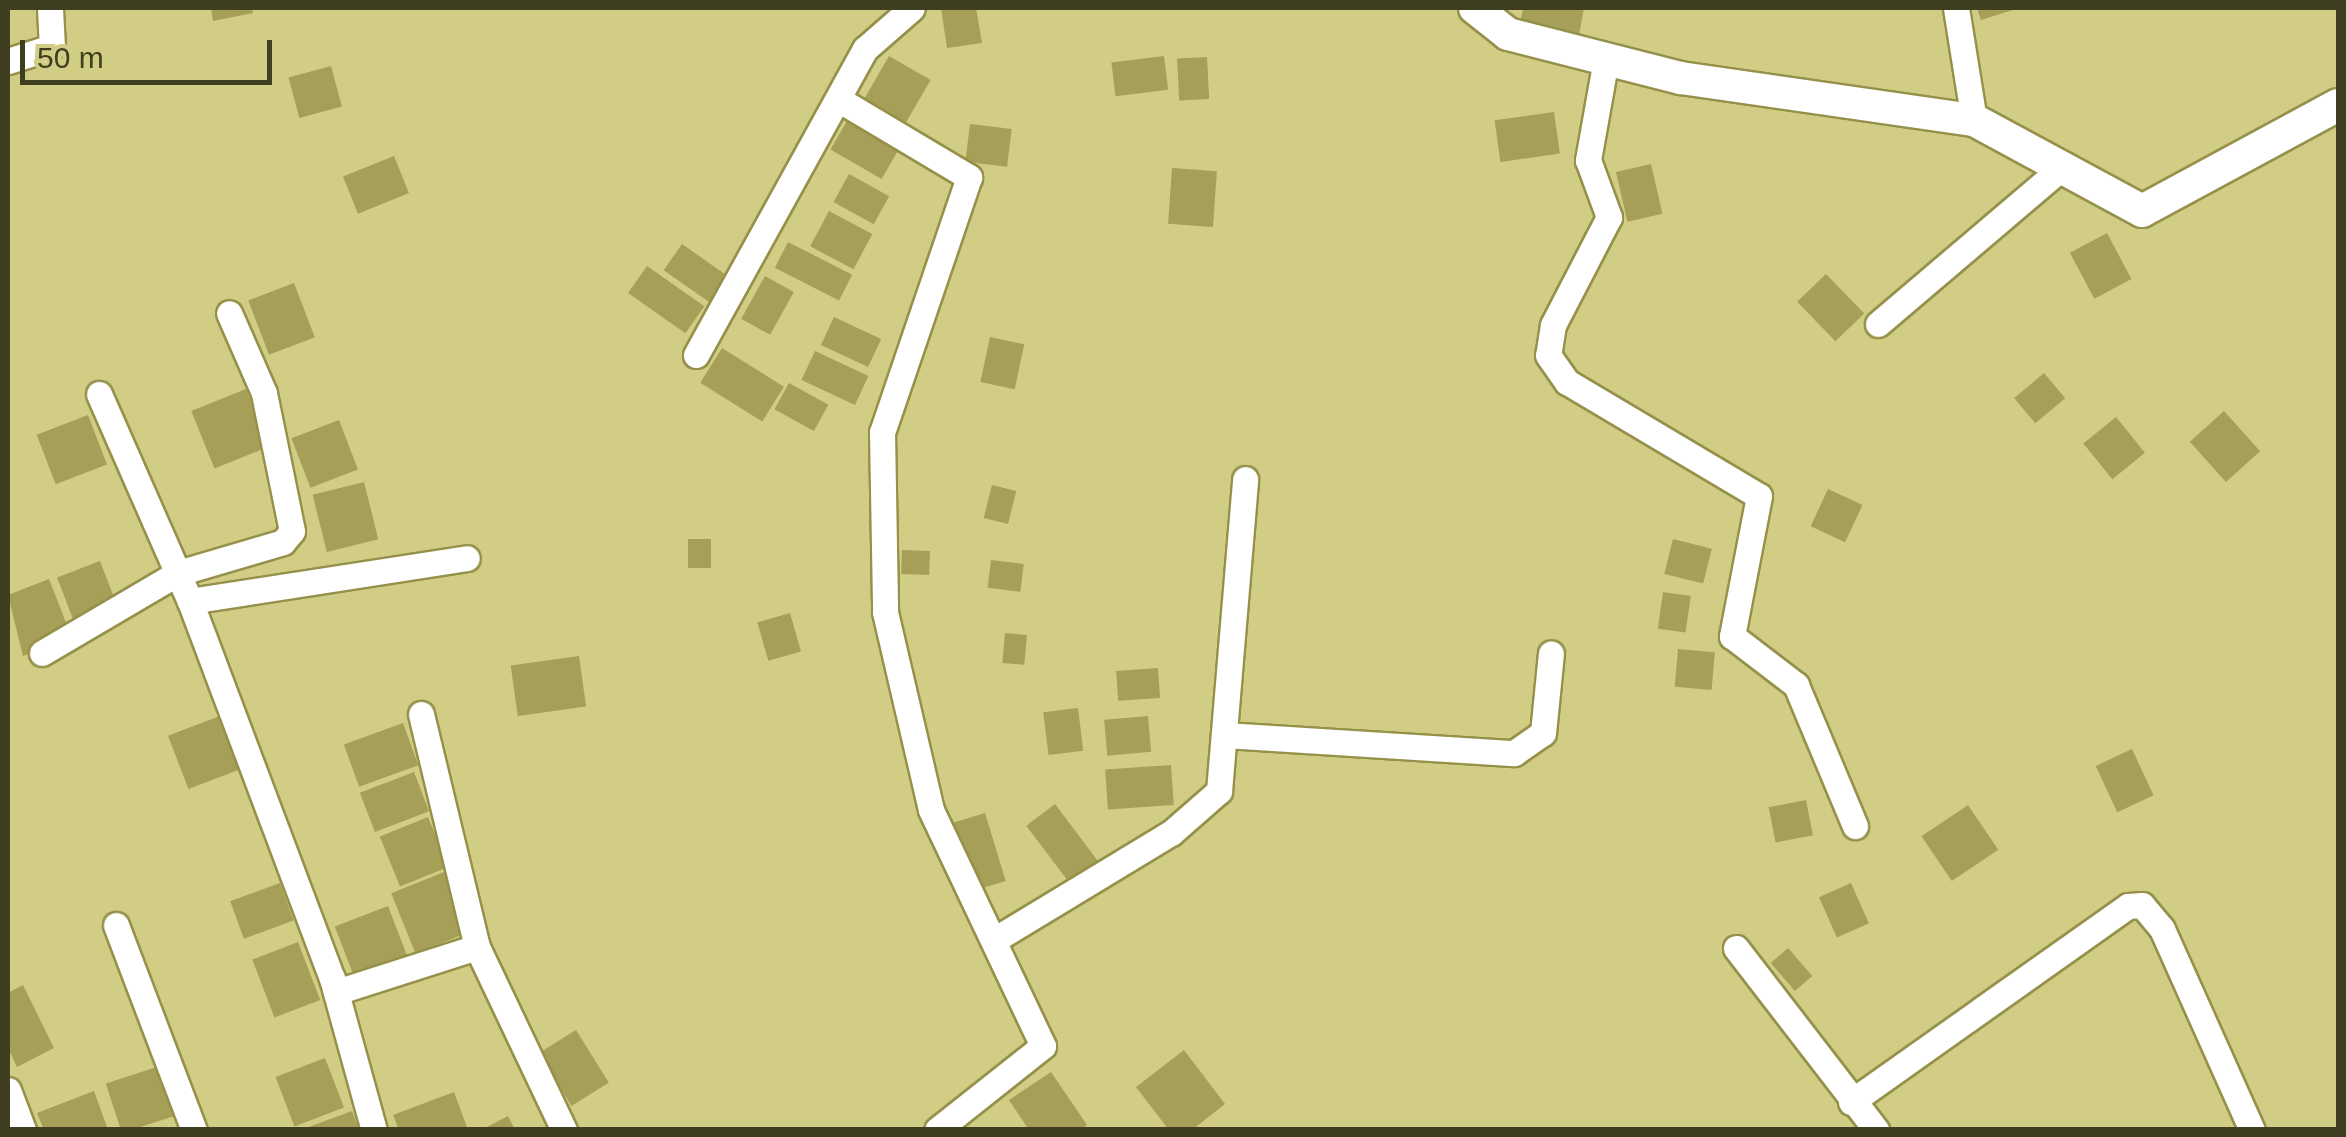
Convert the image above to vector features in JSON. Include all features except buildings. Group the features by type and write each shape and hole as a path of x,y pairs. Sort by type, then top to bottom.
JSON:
{"street":[{"path":"8,61 52,47 50,8"},
{"path":"696,354 843,102 865,48 912,8"},
{"path":"1475,8 1508,34 1606,59 1788,99 1974,120 2142,210 2338,105"},
{"path":"1956,8 1974,120"},
{"path":"1606,59 1588,160 1609,217 1553,325 1548,355 1566,382 1759,496 1732,636 1796,685 1856,826"},
{"path":"843,102 969,177 890,397 878,493 885,612 911,737 946,850 1044,1046 939,1129"},
{"path":"1878,324 2060,169"},
{"path":"42,653 178,573 283,542 292,531 264,393 229,313"},
{"path":"99,394 190,601 336,992 374,1130"},
{"path":"994,940 1202,810 1219,791 1245,479"},
{"path":"190,601 468,558"},
{"path":"1226,735 1514,753 1543,733 1551,654"},
{"path":"421,714 477,947 564,1130"},
{"path":"1850,1102 2128,906 2142,905 2162,928 2252,1130"},
{"path":"116,925 194,1130"},
{"path":"336,992 477,947"},
{"path":"1736,948 1850,1102 1876,1130"},
{"path":"8,1090 24,1130"}]}
